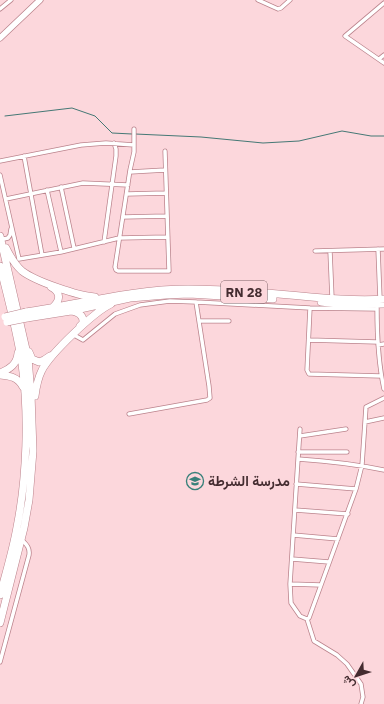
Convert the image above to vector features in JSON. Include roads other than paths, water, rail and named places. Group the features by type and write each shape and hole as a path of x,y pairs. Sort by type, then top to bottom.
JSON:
{"highway":[{"path":"0,237 13,260 29,275 75,293 105,297"},
{"path":"0,237 19,347 24,392 25,431 22,495 15,538 0,595"},
{"path":"0,266 32,358 39,362 50,356 82,322 83,318 80,314 71,311"},
{"path":"13,307 15,278 17,274 20,274 41,282 56,291 59,299 51,308"},
{"path":"0,287 13,307"},
{"name":"RN 28","path":"3,320 105,297 152,291 187,289 215,289 380,303"},
{"name":"RN 28","path":"120,300 189,294 310,301 346,305 380,303"},
{"path":"27,315 71,311 120,300"},
{"path":"32,416 35,392 42,370 57,351 100,311 120,300"},
{"path":"0,623 22,540 30,494 33,451 32,416 28,358 24,337"},
{"path":"0,374 12,367 16,362 19,347"},
{"path":"0,374 16,378 21,384 24,392"}],"street":[{"path":"3,0 5,5"},
{"path":"0,9 11,0"},
{"path":"0,38 40,0"},
{"path":"258,0 278,9 290,0"},
{"path":"383,6 345,36 384,63"},
{"path":"379,59 384,55"},
{"path":"134,129 134,145 119,238 116,270 118,271 169,271 165,151"},
{"path":"0,161 81,145 114,143 134,145"},
{"path":"104,242 116,156 114,143"},
{"path":"24,156 42,255"},
{"path":"130,172 165,170"},
{"path":"0,175 19,259 61,252 119,238 168,237"},
{"path":"6,199 91,182 128,185"},
{"path":"61,187 74,248"},
{"path":"48,190 61,252"},
{"path":"127,194 166,193"},
{"path":"123,217 167,216"},
{"path":"0,237 4,239 8,238 11,227"},
{"path":"378,249 380,303 377,343 384,389"},
{"path":"315,251 384,249"},
{"path":"330,251 332,298"},
{"path":"379,270 384,270"},
{"path":"74,335 83,340 115,314 140,305 170,302 196,302 310,308 380,303"},
{"path":"129,414 207,400 210,398 196,302"},
{"path":"310,308 307,370 310,375 382,373"},
{"path":"199,321 229,321"},
{"path":"309,340 384,344"},
{"path":"307,620 348,514 356,489 362,465 366,405 384,398"},
{"path":"365,422 384,418"},
{"path":"300,429 290,584 291,604 300,616 307,620 314,641 337,655 347,664 361,684 363,696 361,704"},
{"path":"300,436 346,429"},
{"path":"298,452 347,452"},
{"path":"298,459 362,465 384,470"},
{"path":"296,484 356,489"},
{"path":"295,510 348,514"},
{"path":"293,534 338,539"},
{"path":"0,662 30,550 22,540"},
{"path":"292,559 329,562"},
{"path":"290,584 321,585"}],"waterway":[{"path":"5,116 72,108 95,116 112,133 132,134"},
{"path":"135,134 201,137 263,143 299,141 342,131 371,136 384,136"}],"place":[{"name":"مدرسة الشرطة","path":"195,481"}]}
